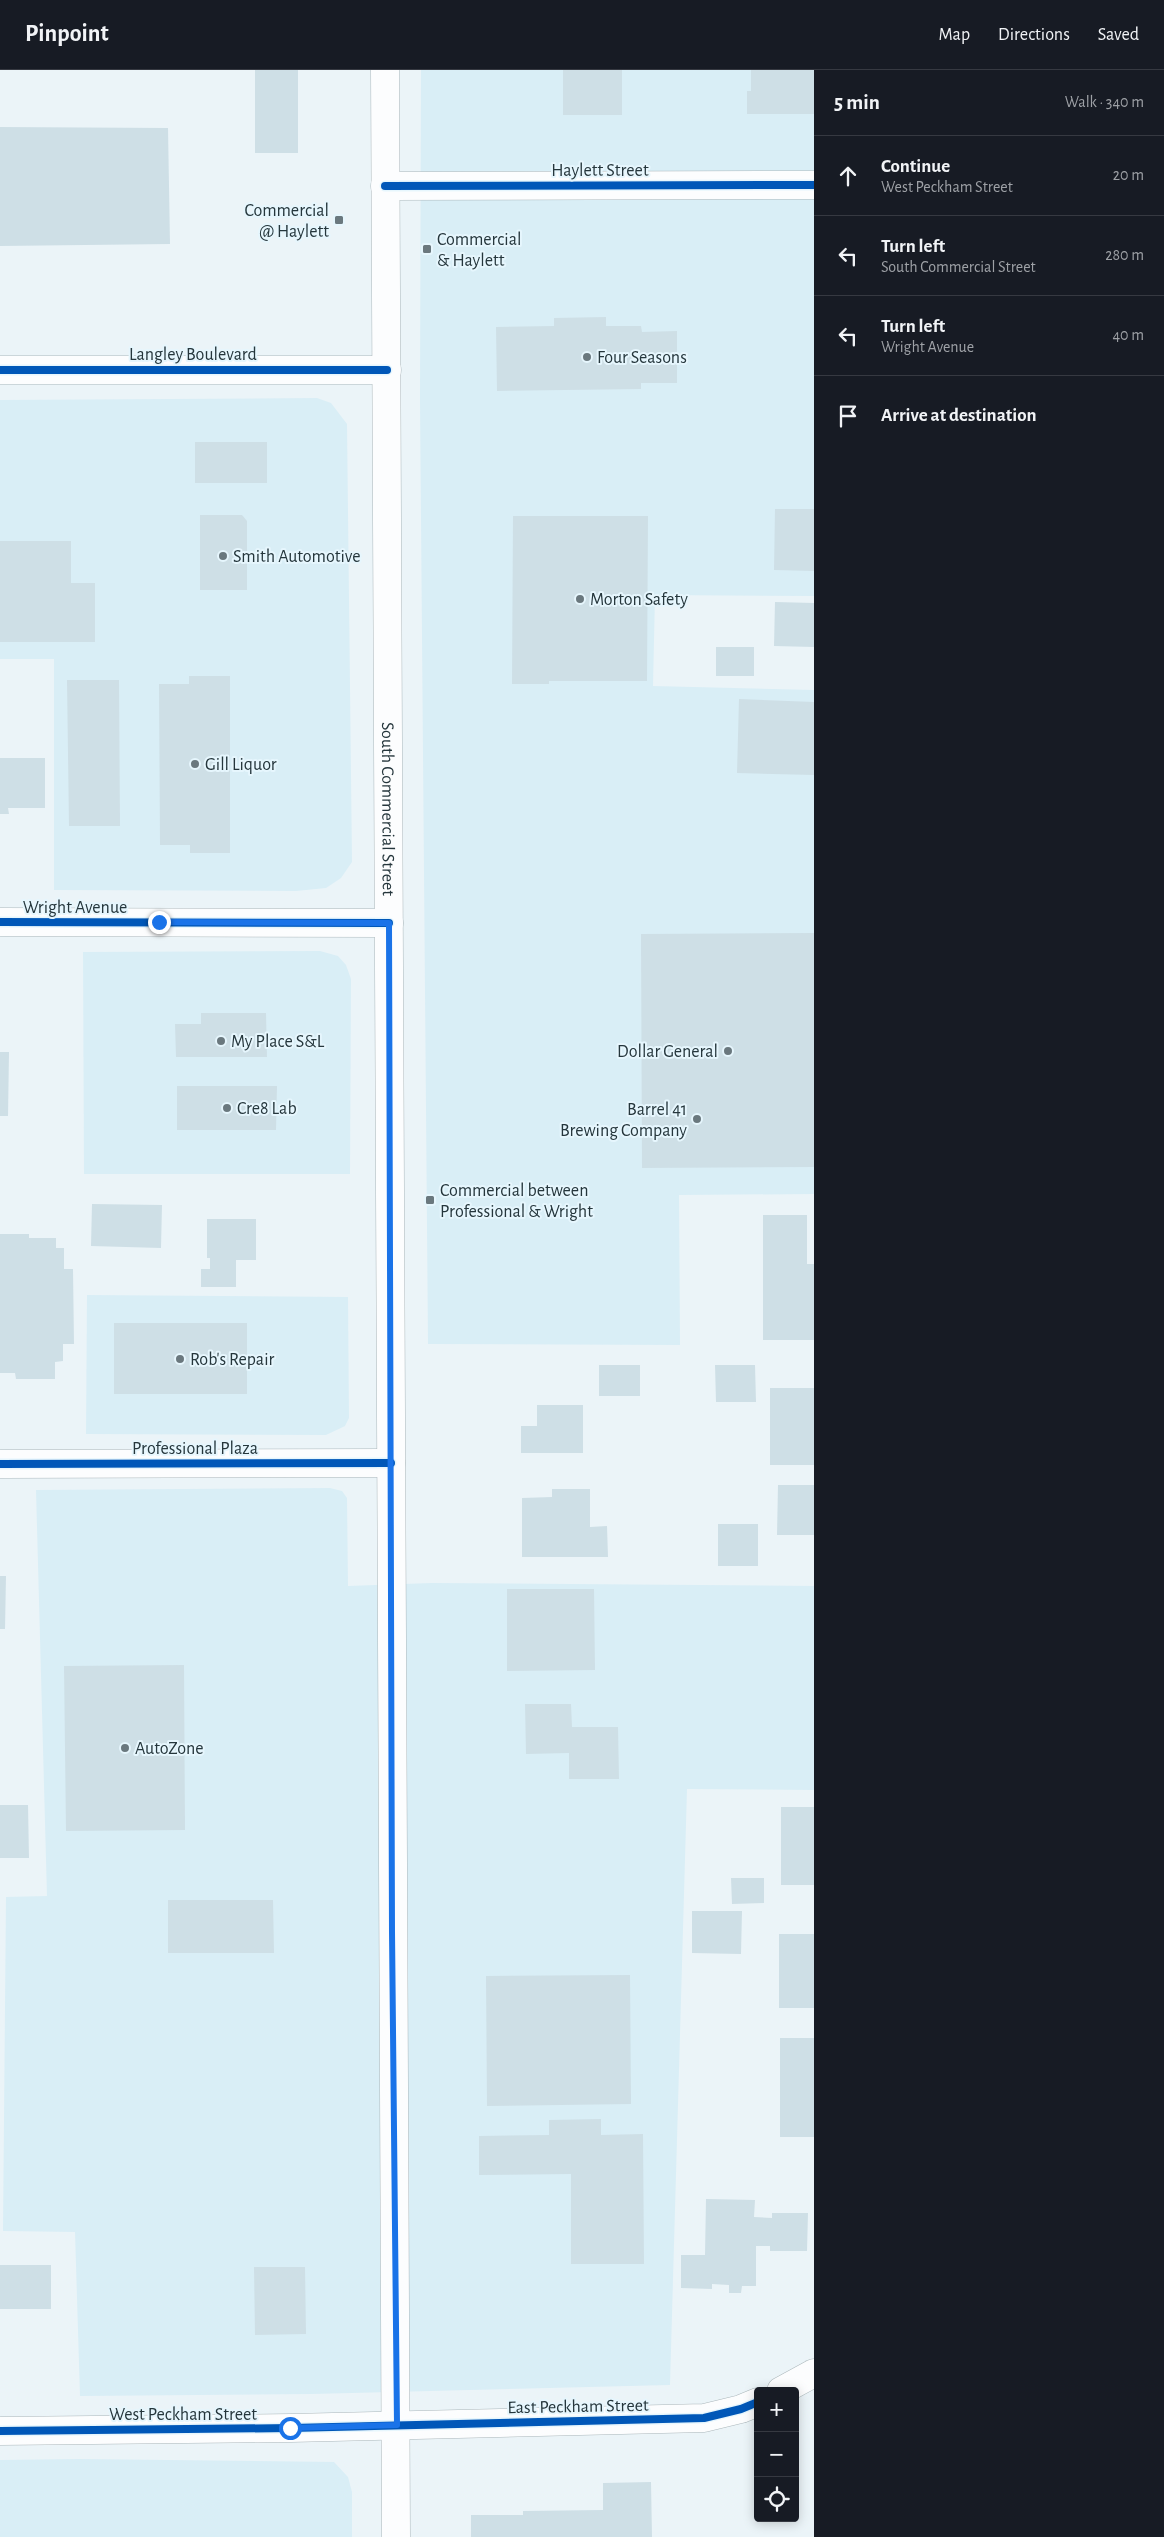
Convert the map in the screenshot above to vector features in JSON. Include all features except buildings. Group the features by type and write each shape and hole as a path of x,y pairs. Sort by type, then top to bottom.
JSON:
{"main road":[{"name":"South Commercial Street","path":"385,70 396,2537"},
{"name":"Haylett Street","path":"385,186 814,185"},
{"name":"Langley Boulevard","path":"0,370 387,370"},
{"name":"Wright Avenue","path":"0,922 389,923"},
{"name":"Professional Plaza","path":"0,1464 391,1463"},
{"path":"788,2387 814,2373"},
{"name":"East Peckham Street","path":"397,2425 704,2418 741,2410 754,2404"},
{"name":"West Peckham Street","path":"0,2431 397,2425"}],"shaded area":[{"path":"421,70 814,70 814,596 655,595 653,686 814,690 814,1194 679,1195 680,1345 428,1344 420,401"},
{"path":"317,398 331,403 347,424 352,862 341,878 326,888 296,891 54,890 54,659 0,659 0,400"},
{"path":"320,951 338,956 346,965 351,979 350,1174 84,1174 83,952"},
{"path":"87,1295 348,1297 349,1418 345,1426 326,1435 86,1434"},
{"path":"330,1488 342,1491 347,1498 348,1586 432,1583 814,1586 814,1790 687,1789 670,2385 312,2394 80,2396 75,2232 3,2231 6,1897 47,1896 36,1490"},
{"path":"0,2460 334,2462 348,2477 352,2492 352,2537 0,2537"}],"cycle path":[{"path":"385,186 814,185"},
{"path":"0,370 387,370"},
{"path":"0,922 389,923"},
{"path":"0,1464 391,1463"},
{"path":"0,2431 291,2428 704,2418 741,2409 754,2404"}],"place":[{"name":"Commercial @ Haylett","path":"339,220"},
{"name":"Commercial & Haylett","path":"427,249"},
{"name":"Four Seasons","path":"587,357"},
{"name":"Smith Automotive","path":"223,556"},
{"name":"Morton Safety","path":"580,599"},
{"name":"Gill Liquor","path":"195,764"},
{"name":"My Place S&L","path":"221,1041"},
{"name":"Dollar General","path":"728,1051"},
{"name":"Cre8 Lab","path":"227,1108"},
{"name":"Barrel 41 Brewing Company","path":"697,1119"},
{"name":"Commercial between Professional & Wright","path":"430,1200"},
{"name":"Rob's Repair","path":"180,1359"},
{"name":"AutoZone","path":"125,1748"}],"route":[{"path":"159,922 389,923 392,1932 397,2425 290,2428"}]}
